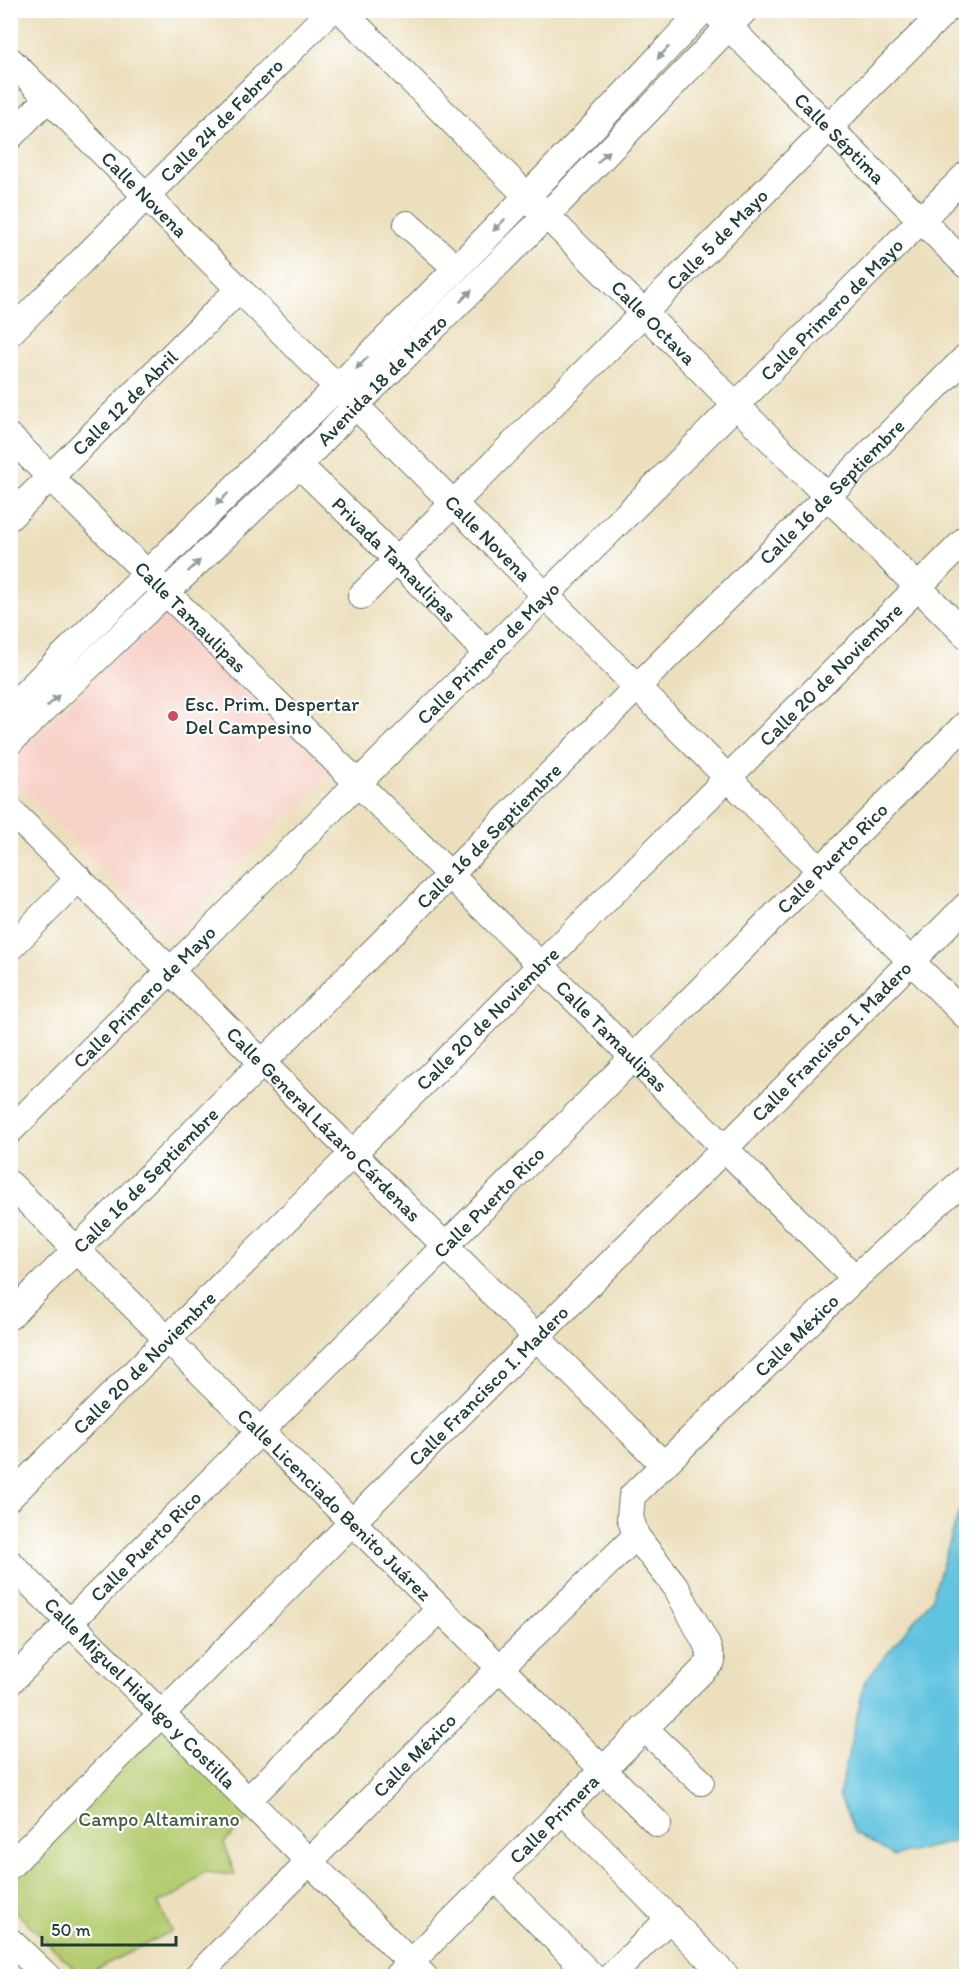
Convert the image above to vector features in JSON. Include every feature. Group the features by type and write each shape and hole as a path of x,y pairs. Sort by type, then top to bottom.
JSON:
{"street":[{"name":"Calle 24 de Febrero","path":"10,333 331,10"},
{"name":"Calle Octava","path":"341,10 545,217 966,635"},
{"name":"Avenida 18 de Marzo","path":"10,708 527,197 703,10"},
{"name":"Calle 5 de Mayo","path":"361,596 946,10"},
{"name":"Avenida 18 de Marzo","path":"10,742 299,465 545,217 729,16"},
{"name":"Calle Séptima","path":"729,16 829,128 966,265"},
{"name":"Calle Novena","path":"10,60 966,1016"},
{"path":"10,137 48,98"},
{"name":"Calle Primero de Mayo","path":"10,1131 966,175"},
{"path":"407,224 456,268"},
{"name":"Calle 12 de Abril","path":"10,517 239,289"},
{"name":"Calle 16 de Septiembre","path":"10,1316 966,357"},
{"name":"Calle Tamaulipas","path":"10,437 855,1278"},
{"name":"Privada Tamaulipas","path":"299,465 397,560 487,654"},
{"name":"Calle 20 de Noviembre","path":"10,1497 966,539"},
{"name":"Calle Puerto Rico","path":"10,1682 966,724"},
{"name":"Calle General Lázaro Cárdenas","path":"10,810 538,1336 664,1465"},
{"path":"10,948 80,878"},
{"name":"Calle Francisco I. Madero","path":"10,1866 966,906"},
{"name":"Calle México","path":"197,1977 500,1668 636,1536 630,1517 632,1496 855,1278 966,1178"},
{"name":"Calle Licenciado Benito Juárez","path":"10,1184 658,1824"},
{"name":"Calle Primera","path":"410,1972 495,1878 712,1661 707,1645 676,1587 636,1536"},
{"name":"Calle Miguel Hidalgo y Costilla","path":"10,1563 310,1862 410,1972"},
{"path":"248,1800 440,1609"},
{"path":"644,1728 701,1782"},
{"path":"562,1810 726,1977"},
{"path":"495,1878 592,1977"},
{"path":"611,1977 670,1918"},
{"path":"10,1941 47,1977"}],"shaded area":[{"path":"168,605 331,773 168,934 11,778 10,762"}],"green space":[{"name":"Campo Altamirano","path":"161,1719 254,1812 224,1843 235,1875 204,1872 181,1892 158,1903 172,1931 82,1976 11,1907 10,1874"}],"water":[{"path":"966,1490 966,1835 956,1841 894,1856 855,1833 839,1795 865,1681 931,1600"}],"place":[{"name":"Esc. Prim. Despertar Del Campesino","path":"173,716"}]}
